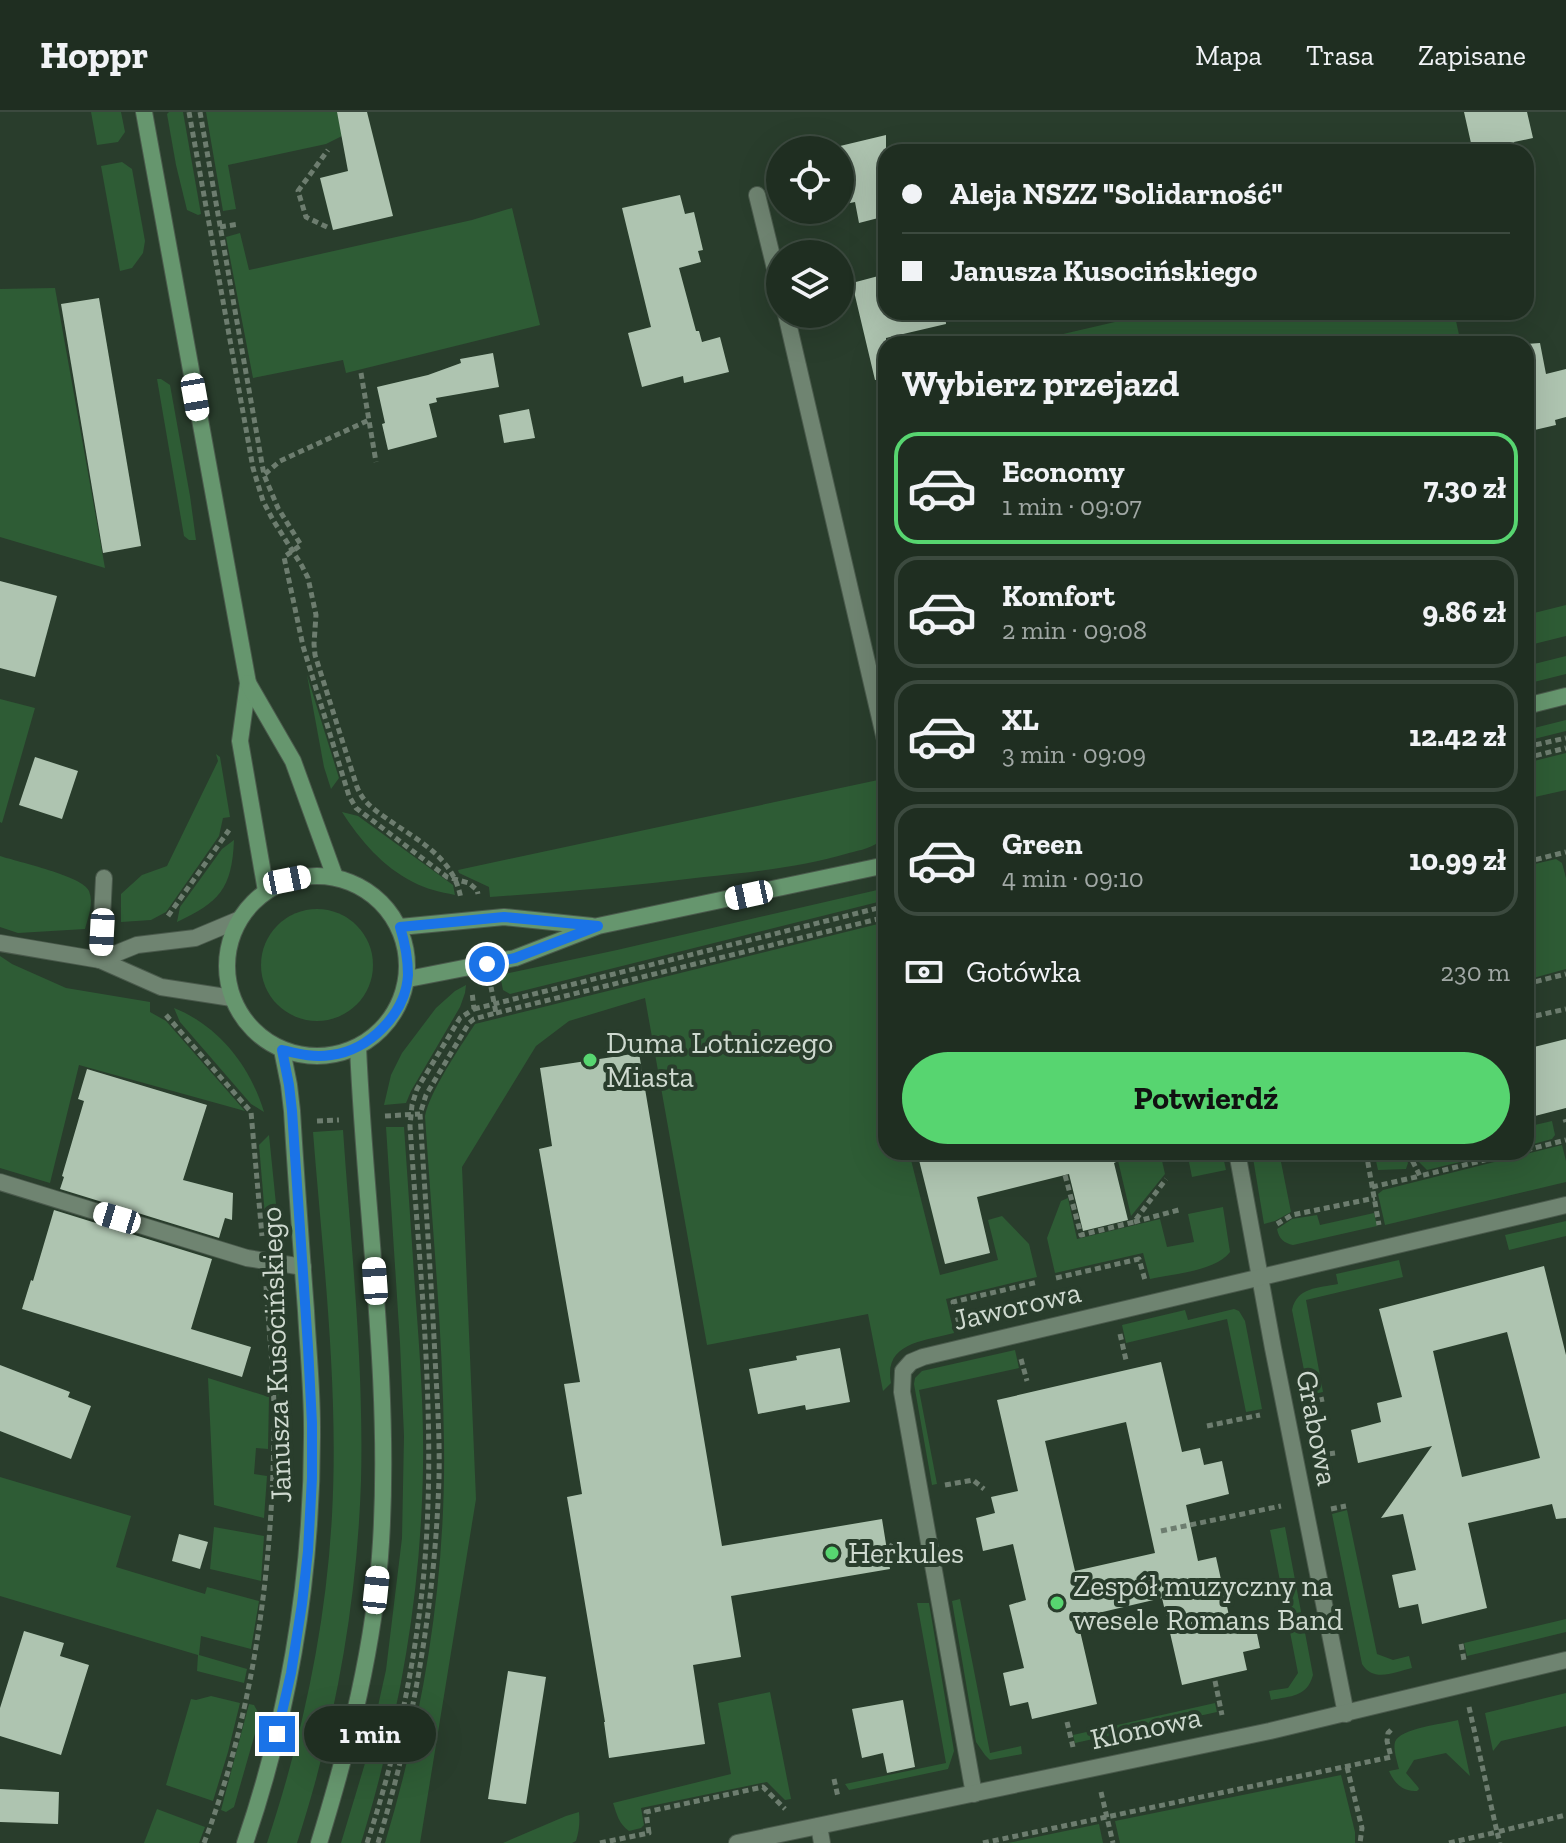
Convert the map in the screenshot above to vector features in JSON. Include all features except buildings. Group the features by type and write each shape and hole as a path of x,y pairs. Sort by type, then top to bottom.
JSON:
{"street":[{"path":"144,112 248,683 240,741 266,891"},
{"path":"757,195 768,240"},
{"path":"789,328 878,710"},
{"path":"248,683 293,761 335,877"},
{"path":"1534,704 1566,696"},
{"path":"408,979 515,958 598,926 878,867"},
{"path":"311,875 335,877 362,886 384,904 400,927 407,952 408,979 399,1006 382,1030 358,1047 334,1055 308,1056 282,1050 257,1034 239,1012 228,985 226,963 229,941 238,920 250,904 266,891 287,880 311,875"},
{"path":"100,960 104,878"},
{"path":"400,927 504,917 598,926"},
{"path":"100,960 137,945 195,938 238,920"},
{"path":"0,943 100,960 161,987 232,998"},
{"path":"319,1843 363,1677 374,1614 381,1543 383,1419 358,1047"},
{"name":"Janusza Kusocińskiego","path":"245,1843 271,1762 291,1673 308,1551 312,1423 292,1111 282,1050"},
{"name":"Grabowa","path":"1238,1160 1346,1714"},
{"path":"0,1182 247,1258 303,1267"},
{"name":"Jaworowa","path":"974,1794 902,1392 903,1371 911,1362 1566,1205"},
{"name":"Klonowa","path":"737,1843 1346,1714 1566,1660"},
{"path":"819,1826 822,1843"}],"path":[{"path":"189,112 253,468 268,512 308,578 316,615 315,655 361,795 372,809 449,866 456,880 463,920"},
{"path":"200,112 264,475 278,508 301,545 284,557 303,646 349,796 356,808 447,877 469,883 477,890 481,919"},
{"path":"327,227 306,217 298,191 328,150"},
{"path":"220,227 239,224"},
{"path":"361,373 376,462"},
{"path":"264,475 280,461 369,420"},
{"path":"1534,745 1566,738"},
{"path":"1534,756 1566,748"},
{"path":"1534,860 1566,854"},
{"path":"367,1843 381,1803 410,1672 426,1535 429,1437 410,1126 417,1089 460,1018 474,1009 878,908"},
{"path":"378,1843 408,1729 428,1613 439,1479 432,1289 420,1114 426,1095 474,1019 878,919"},
{"path":"487,964 496,1013"},
{"path":"469,967 474,1009"},
{"path":"1534,982 1566,974"},
{"path":"1534,1016 1566,1009"},
{"path":"1534,1148 1566,1140"},
{"path":"1367,1160 1380,1230"},
{"path":"1412,1160 1420,1176"},
{"path":"1372,1187 1485,1160"},
{"path":"1065,1175 1081,1235 1182,1209"},
{"path":"1134,1222 1166,1179"},
{"path":"1332,1207 1375,1198"},
{"path":"1056,1278 1139,1259 1146,1285"},
{"path":"965,1347 953,1302 1038,1282"},
{"path":"1305,1403 1324,1399"},
{"path":"1207,1426 1269,1413"},
{"path":"1316,1456 1335,1453"},
{"path":"921,1490 973,1480 984,1489"},
{"path":"1161,1531 1286,1505"},
{"path":"1326,1510 1346,1506"},
{"path":"1461,1644 1464,1661"},
{"path":"1215,1681 1223,1716"},
{"path":"1470,1709 1500,1843"},
{"path":"1067,1722 1073,1748"},
{"path":"983,1843 1391,1757 1387,1741 1388,1733 1394,1727"},
{"path":"1347,1767 1362,1828 1360,1843"},
{"path":"1096,1768 1113,1843"},
{"path":"834,1779 839,1798"},
{"path":"600,1843 649,1833 646,1812 763,1787"},
{"path":"1449,1843 1566,1815"}],"green space":[{"path":"91,112 121,112 125,132 118,142 97,145"},
{"path":"169,112 183,112 201,214 198,215 187,210 176,165"},
{"path":"206,112 337,112 342,136 326,144 228,165 236,209 223,211"},
{"path":"122,162 132,169 145,241 143,253 132,268 120,271 101,166"},
{"path":"512,208 540,325 346,373 343,360 253,378 226,237 240,233 249,270 472,220"},
{"path":"55,288 105,568 0,537 0,289"},
{"path":"1124,320 1456,320 1459,336 1054,336"},
{"path":"157,379 170,385 196,540 184,536"},
{"path":"1566,605 1566,636 1534,644 1534,613"},
{"path":"1566,656 1566,674 1534,682 1534,664"},
{"path":"307,675 339,778 331,789 324,767"},
{"path":"0,699 35,708 2,823 0,822"},
{"path":"1566,720 1566,731 1534,739 1534,728"},
{"path":"1566,753 1566,790 1534,797 1534,761"},
{"path":"216,754 220,757 230,817 223,818 219,836 166,912 151,920 121,922 121,894 142,875 167,866 218,761"},
{"path":"878,780 878,842 813,862 651,883 490,897 489,887 458,870"},
{"path":"342,812 358,816 453,885 455,895 423,887 392,869 364,842"},
{"path":"234,840 230,871 220,892 203,908 177,922 180,907 222,849"},
{"path":"0,856 63,875 84,885 91,900 85,929 18,933 0,927"},
{"path":"1556,859 1562,863 1566,878 1566,969 1534,978 1534,864"},
{"path":"878,890 878,902 510,994 503,990 500,975"},
{"path":"317,909 339,913 357,925 369,943 373,965 369,987 357,1005 339,1017 317,1021 295,1017 277,1005 265,987 261,965 265,943 277,925 295,913"},
{"path":"878,924 878,1160 911,1160 940,1275 998,1260 988,1220 1002,1216 1029,1244 1037,1277 946,1299 954,1333 919,1342 900,1351 890,1369 891,1383 883,1391 868,1314 707,1345 645,998 569,1021 536,1046 462,1167 476,1499 420,1843 385,1843 411,1745 430,1645 444,1494 439,1320 425,1116 439,1082 475,1024"},
{"path":"0,956 66,988 150,1002 150,1012 166,1021 245,1111 79,1065 50,1183 0,1168"},
{"path":"466,985 460,1007 406,1103 384,1105 391,1075 402,1053 436,1008"},
{"path":"174,1008 205,1025 231,1050 250,1079 264,1112 251,1104 180,1022"},
{"path":"1552,1121 1555,1135 1552,1139 1534,1144 1534,1125"},
{"path":"386,1127 404,1127 421,1385 421,1516 413,1611 386,1750 361,1843 341,1843 366,1760 386,1670 402,1538 404,1436"},
{"path":"343,1130 361,1393 361,1481 355,1573 333,1709 297,1843 267,1843 291,1763 310,1682 329,1557 334,1467 332,1371 313,1132"},
{"path":"269,1135 278,1224 267,1240 259,1145"},
{"path":"1562,1145 1566,1182 1385,1225 1378,1194 1383,1190 1502,1160 1534,1160 1534,1152"},
{"path":"1118,1160 1162,1160 1165,1174 1131,1216"},
{"path":"1189,1160 1224,1160 1226,1170 1192,1177"},
{"path":"1253,1160 1281,1160 1291,1212 1264,1224"},
{"path":"1376,1160 1407,1160 1408,1163 1406,1169 1378,1170"},
{"path":"1417,1160 1462,1160 1460,1162 1427,1170"},
{"path":"1068,1198 1077,1239 1160,1219 1167,1247 1194,1242 1188,1214 1223,1207 1230,1252 1205,1268 1150,1279 1143,1253 1055,1273 1047,1238 1061,1201"},
{"path":"1374,1213 1377,1226 1293,1245 1282,1240 1277,1229 1292,1219 1317,1215 1320,1225"},
{"path":"1566,1221 1566,1236 1509,1250 1505,1235"},
{"path":"1399,1260 1403,1277 1306,1300 1323,1392 1309,1395 1292,1310 1298,1297 1309,1290 1338,1284 1336,1274"},
{"path":"270,1279 283,1295 278,1398"},
{"path":"1234,1309 1245,1321 1262,1409 1246,1412 1227,1319 1126,1343 1122,1325 1185,1310 1188,1320"},
{"path":"1015,1350 1019,1368 919,1390 937,1484 932,1485 915,1378 922,1371"},
{"path":"208,1378 269,1397 268,1449 256,1448 254,1474 267,1476 264,1518 214,1505"},
{"path":"0,1477 131,1516 116,1567 205,1594 207,1587 259,1601 251,1649 201,1636 199,1655 247,1669 244,1683 197,1671 198,1655 0,1596"},
{"path":"1347,1510 1377,1654 1393,1660 1409,1656 1412,1668 1378,1675 1362,1664 1332,1514"},
{"path":"214,1527 264,1536 261,1581 210,1569"},
{"path":"1285,1527 1313,1675 1302,1692 1271,1700 1269,1691 1288,1688 1298,1673 1270,1530"},
{"path":"960,1599 990,1753 1021,1746 1022,1754 990,1760 976,1742 952,1601"},
{"path":"917,1603 929,1603 954,1751 948,1769 849,1790 845,1784 946,1763"},
{"path":"1566,1619 1566,1632 1467,1656 1464,1643"},
{"path":"770,1692 791,1799 785,1800 767,1782 641,1808 644,1825 641,1828 629,1831 623,1825 613,1803 731,1774 718,1703"},
{"path":"1566,1693 1566,1726 1501,1741 1493,1751 1485,1713"},
{"path":"211,1696 240,1703 213,1801 166,1785 191,1699"},
{"path":"1215,1703 1217,1712 1075,1743 1073,1735"},
{"path":"249,1704 254,1705 260,1716 234,1807 226,1812 221,1810"},
{"path":"1458,1720 1470,1776 1446,1753 1414,1760 1406,1773 1418,1787 1417,1791 1407,1790 1396,1783 1389,1771 1399,1769 1394,1748 1399,1737 1413,1730"},
{"path":"1341,1775 1355,1843 1120,1843 1115,1821"},
{"path":"157,1809 205,1827 199,1843 144,1843"},
{"path":"579,1812 578,1834 572,1843 503,1843 566,1816"},
{"path":"1099,1824 1103,1843 1008,1843"}],"place":[{"name":"Duma Lotniczego Miasta","path":"590,1060"},
{"name":"Herkules","path":"832,1553"},
{"name":"Zespół muzyczny na wesele Romans Band","path":"1057,1603"}],"route":[{"path":"277,1734 291,1673 306,1578 312,1423 292,1111 282,1050 308,1056 334,1055 358,1047 382,1030 399,1006 408,979 407,952 400,927 504,917 598,926 515,958 487,964"}]}
